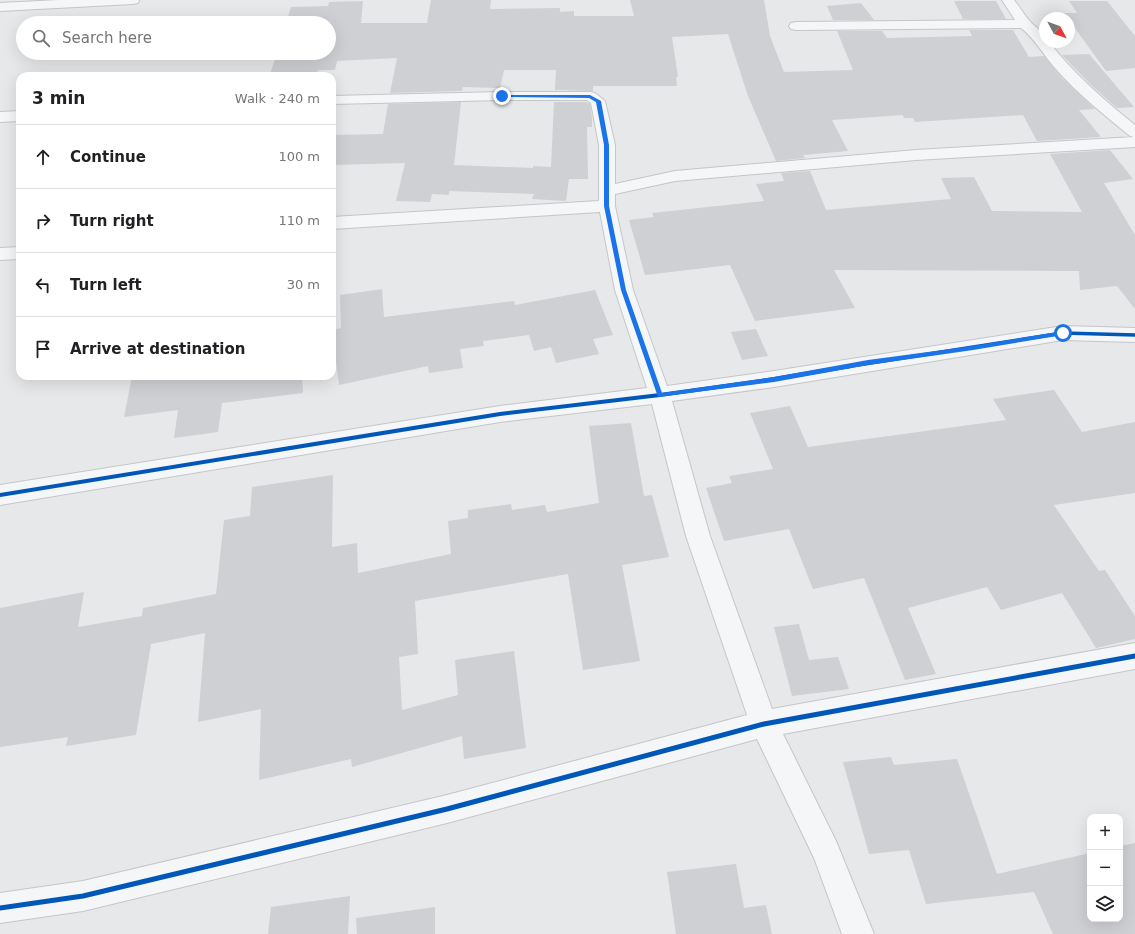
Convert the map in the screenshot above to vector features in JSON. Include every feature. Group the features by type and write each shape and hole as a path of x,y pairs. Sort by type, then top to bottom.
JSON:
{"street":[{"path":"0,7 133,0"},
{"path":"1008,0 1024,24 1034,32 1060,65 1095,100 1135,133"},
{"path":"796,26 1024,24"},
{"path":"336,100 502,96 590,96 598,101 607,145 607,199 624,290 660,396 698,536 764,724 826,851 858,934"},
{"path":"0,117 16,116"},
{"path":"336,223 607,199 675,176 916,155 1135,142"},
{"path":"0,254 16,253"},
{"path":"0,495 500,414 660,396 1063,333 1135,335"},
{"path":"0,908 83,896 440,811 764,724 1135,656"}],"building":[{"path":"431,0 491,0 490,9 560,8 560,12 574,11 574,16 634,16 630,0 764,0 770,36 784,72 853,70 837,31 882,31 887,38 972,36 969,30 1013,30 1029,57 1044,56 1062,78 1095,109 1079,110 1101,137 1037,141 1023,115 915,122 913,118 904,118 903,115 832,120 848,151 803,155 805,158 776,161 748,96 728,34 672,37 678,77 676,77 677,86 593,86 593,91 555,90 556,70 504,70 500,88 463,87 462,91 390,93 397,58 337,61 335,70 318,70 317,72 271,72 275,60 336,60 336,16 288,16 291,7 328,6 329,2 363,1 361,23 427,23"},
{"path":"954,1 996,1 1006,19 963,19"},
{"path":"1069,1 1107,1 1135,36 1135,68 1106,71 1075,28 1075,13 1077,13"},
{"path":"861,3 874,20 833,20 827,6"},
{"path":"1089,54 1134,107 1117,108 1091,85 1062,55"},
{"path":"461,102 454,165 533,168 533,166 551,167 554,102 586,102 590,104 592,118 592,127 587,127 588,179 569,179 566,201 532,199 534,194 449,191 449,195 432,194 430,202 396,201 405,163 336,165 336,135 383,134 388,104"},
{"path":"1110,150 1133,179 1104,183 1135,235 1135,309 1117,286 1080,290 1079,271 834,270 855,308 755,321 730,265 645,275 629,220 654,217 652,213 764,201 756,184 784,181 781,173 810,171 826,210 951,199 941,178 974,177 992,211 1082,212 1050,154"},
{"path":"382,289 384,317 514,301 515,305 595,290 613,335 593,339 599,354 556,363 551,347 534,351 529,335 483,341 484,346 460,349 463,368 429,373 428,366 339,385 336,361 336,329 341,328 340,295"},
{"path":"756,329 768,356 742,360 731,332"},
{"path":"131,380 302,380 303,393 222,403 218,432 174,438 178,410 124,417"},
{"path":"1054,390 1082,432 1135,422 1135,493 1054,505 1099,571 1105,570 1135,616 1135,639 1096,648 1062,593 1001,610 987,587 908,608 936,674 905,680 864,578 813,589 789,529 724,541 706,488 732,483 729,476 773,469 750,413 790,406 808,447 1006,420 993,399"},
{"path":"631,423 644,496 652,495 669,557 622,565 640,661 583,670 568,574 415,601 418,654 399,657 402,710 458,695 455,660 514,651 526,748 464,759 462,736 352,767 351,759 259,780 261,709 198,722 205,633 151,644 136,735 66,746 68,737 0,747 0,608 84,592 78,627 142,616 143,608 216,594 224,520 250,516 252,487 333,475 332,547 357,543 358,573 451,554 448,521 468,518 468,510 511,504 512,510 545,505 547,512 599,503 589,426"},
{"path":"799,624 809,660 838,657 849,689 792,696 774,627"},
{"path":"891,757 894,765 957,759 997,874 1087,854 1087,922 1123,922 1123,845 1135,843 1135,934 1053,934 1034,892 926,904 909,850 869,854 843,762"},
{"path":"736,864 744,908 766,905 772,934 676,934 667,872"},
{"path":"350,896 348,934 268,934 271,907"},
{"path":"435,907 435,934 357,934 356,918"}],"cycle path":[{"path":"0,495 500,414 660,395 774,379 1063,333 1135,335"},
{"path":"0,908 83,896 447,809 764,724 1135,656"}],"route":[{"path":"502,96 590,96 598,101 607,145 607,206 624,290 660,396 1063,333"}]}
